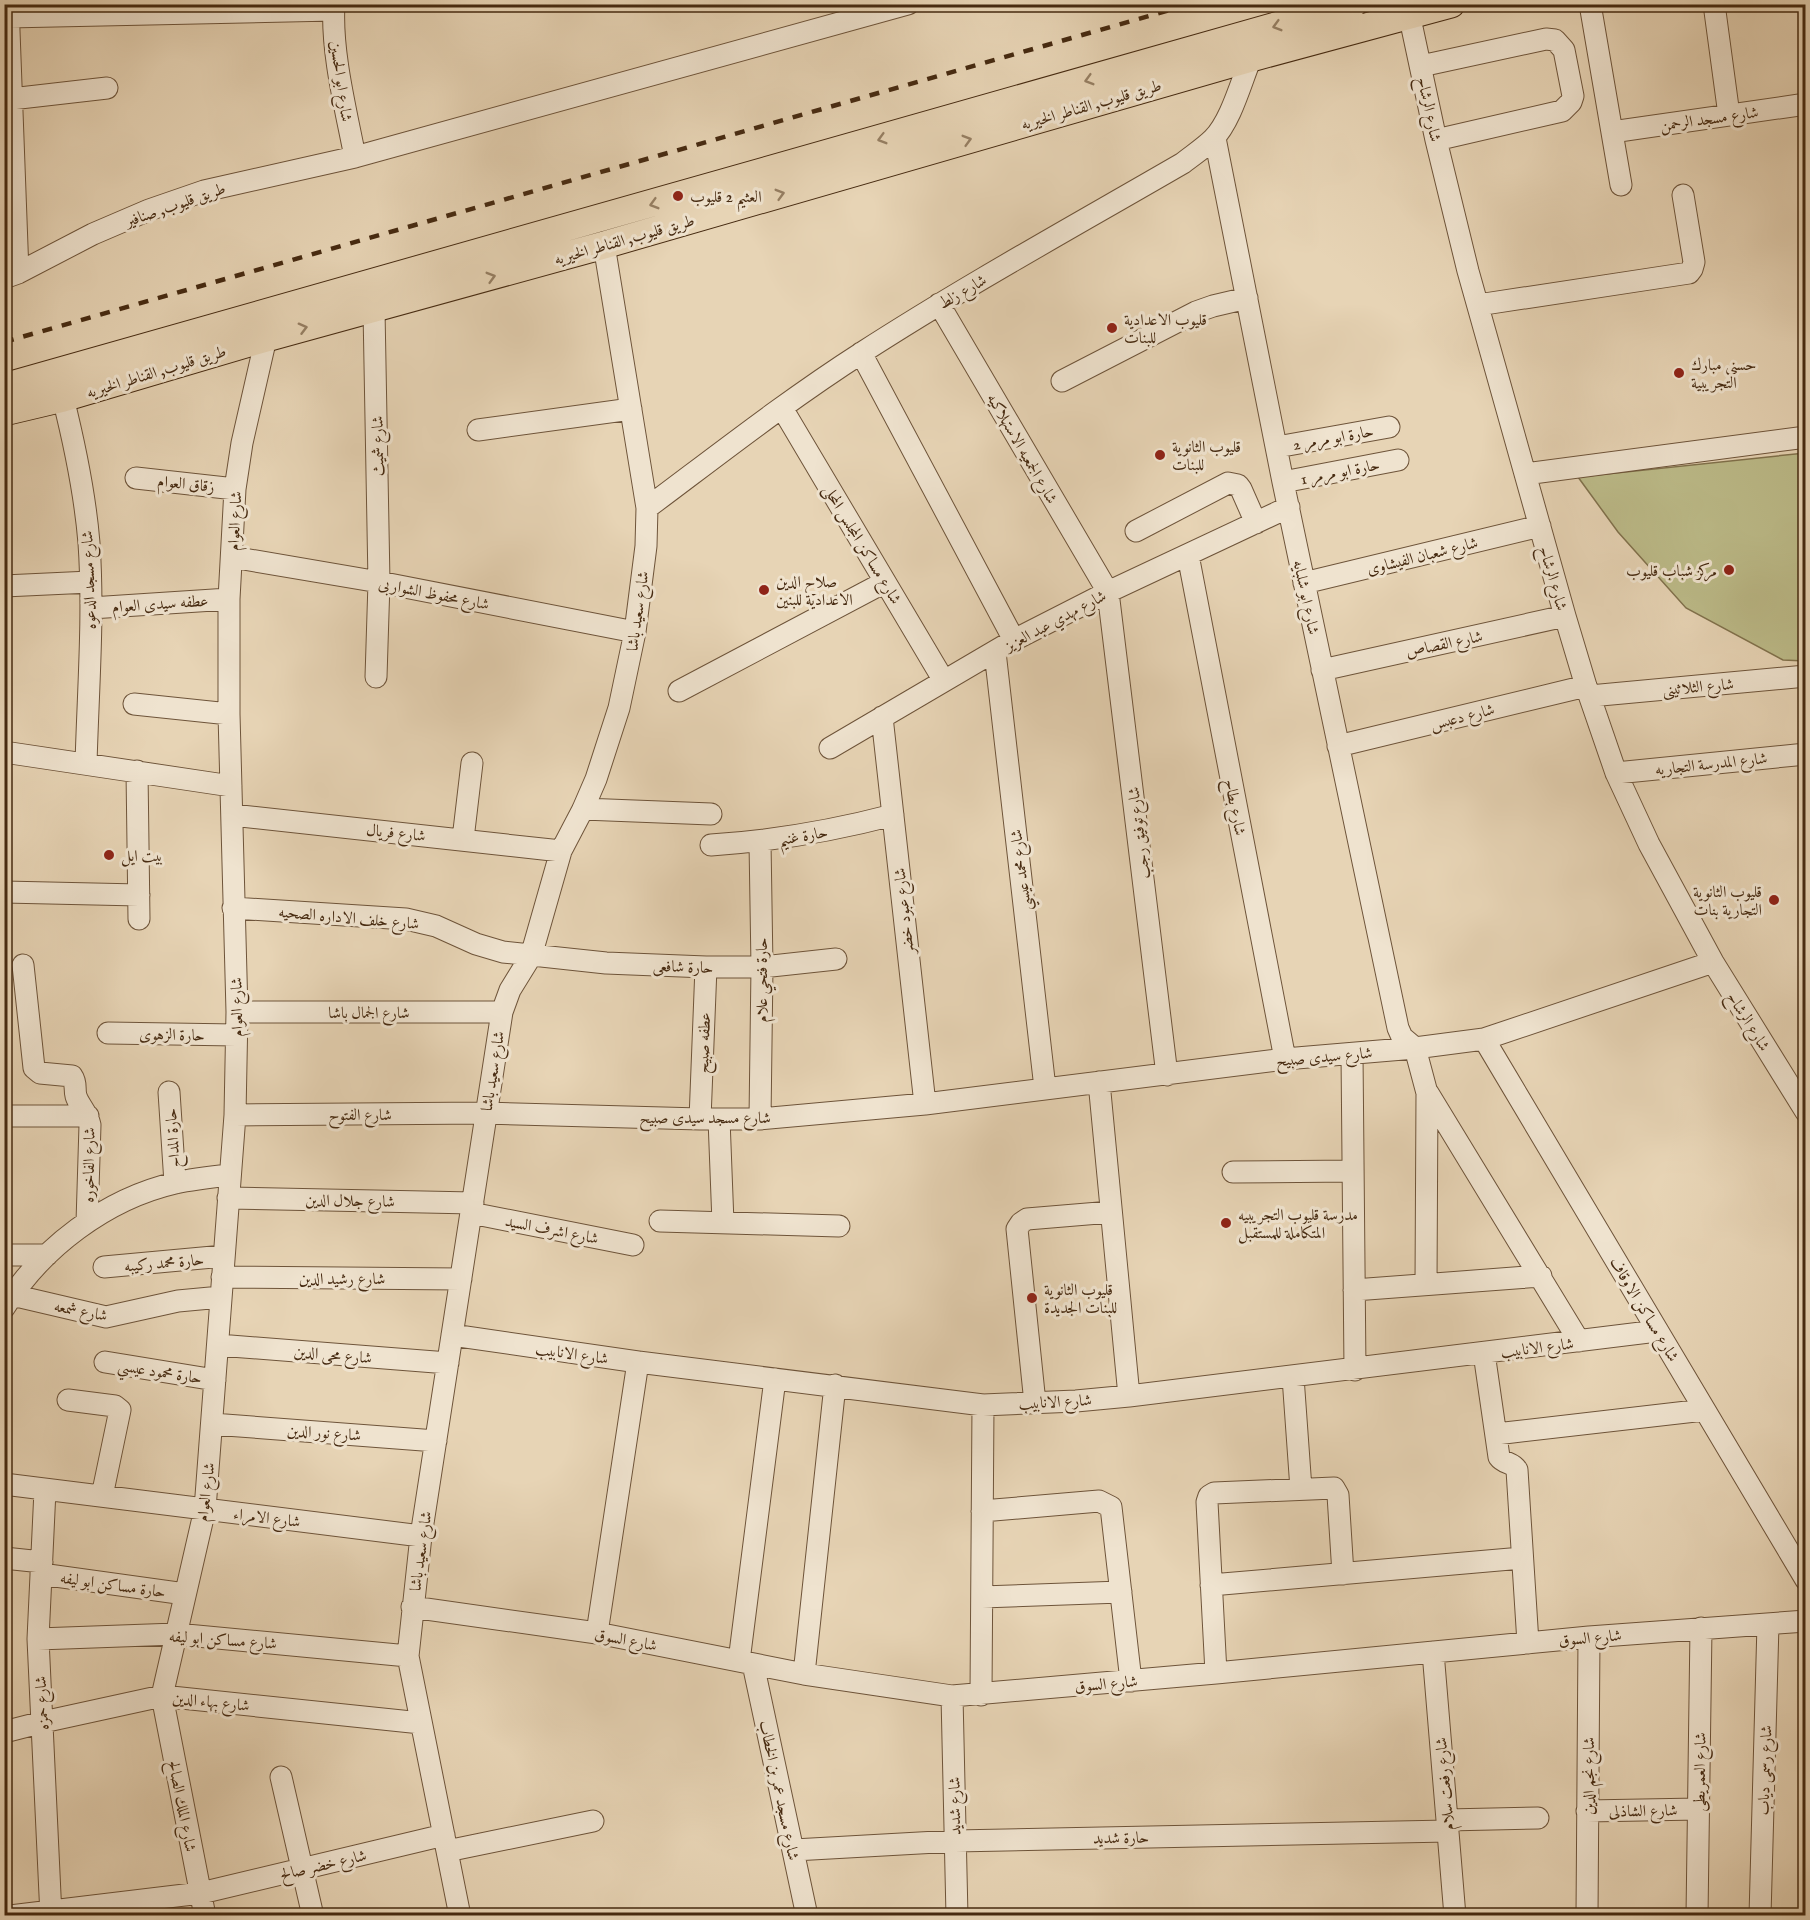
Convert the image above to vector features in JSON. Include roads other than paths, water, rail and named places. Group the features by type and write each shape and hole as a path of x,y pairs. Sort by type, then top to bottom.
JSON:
{"main road":[{"name":"طريق قليوب, القناطر الخيريه","path":"4,412 63,398 266,326 1353,4"},
{"name":"طريق قليوب, القناطر الخيريه","path":"4,387 266,326 374,310 1251,58 1408,10 1451,4"}],"street":[{"name":"طريق قليوب, صنافير","path":"11,276 93,234 149,210 204,191 355,157 908,4"},
{"path":"1590,4 1621,185"},
{"path":"1714,4 1729,115"},
{"name":"شارع ابو الحسين","path":"334,7 343,99 355,157"},
{"path":"11,276 11,99 8,11 334,7"},
{"name":"شارع الرشاح","path":"1408,10 1436,140 1478,305 1565,616 1616,773 1649,844 1713,962 1806,1112"},
{"path":"1421,66 1546,39 1556,40 1564,50 1573,96 1571,102 1562,111 1436,140"},
{"name":"شارع زلط","path":"647,508 861,353 939,304 1183,163 1215,138 1225,122 1251,58"},
{"path":"11,99 107,88"},
{"name":"شارع مسجد الرحمن","path":"1612,132 1806,104"},
{"name":"شارع ابو شلبايه","path":"1215,138 1288,507 1398,1028 1402,1037 1415,1048"},
{"path":"1478,305 1689,273 1694,262 1683,195"},
{"name":"شارع سعيد باشا","path":"460,1916 408,1656 412,1607 502,1012 510,990 531,956 561,850 583,809 603,759 619,708 635,632 646,546 647,508 604,245"},
{"path":"1062,381 1180,320 1213,306 1247,298"},
{"name":"شارع الجمعيه الاستهلاكيه","path":"939,304 1108,592"},
{"name":"شارع شميث","path":"374,310 379,582 375,677"},
{"name":"شارع العوام","path":"162,1696 206,1509 235,1115 237,1012 229,714 231,557 235,489 266,326"},
{"path":"861,353 1014,640"},
{"name":"شارع مسجد الدعوه","path":"63,398 75,447 89,544 91,608 86,764"},
{"name":"شارع مساكن المجلس المحلى","path":"782,408 944,681"},
{"path":"478,430 631,409"},
{"name":"حارة ابو مرمر 2","path":"1277,447 1389,427"},
{"path":"1526,474 1806,437"},
{"name":"حارة ابو مرمر 1","path":"1283,482 1398,460"},
{"name":"زقاق العوام","path":"136,478 235,489"},
{"path":"1136,531 1228,483 1238,485 1241,489 1256,523"},
{"name":"شارع مهدي عبد العزيز","path":"830,748 1014,640 1108,592 1288,507"},
{"name":"شارع شعبان الفيشاوى","path":"1304,583 1540,526"},
{"name":"شارع بطاح","path":"1188,555 1285,1059"},
{"name":"شارع محفوظ الشواربى","path":"231,557 379,582 635,632"},
{"path":"4,586 90,582"},
{"path":"679,691 885,582"},
{"name":"شارع توفيق رجب","path":"1108,592 1167,1075"},
{"name":"عطفه سيدى العوام","path":"91,608 229,599"},
{"name":"شارع القصاص","path":"1322,670 1565,616"},
{"name":"شارع محمد عيسي","path":"995,652 1045,1088"},
{"name":"شارع الثلاثينى","path":"1588,691 1806,676"},
{"name":"شارع دعبس","path":"1338,746 1588,691"},
{"path":"134,704 229,714"},
{"name":"شارع عبود خضر","path":"882,717 924,1104"},
{"path":"4,752 231,786"},
{"name":"شارع المدرسة التجاريه","path":"1616,773 1806,754"},
{"path":"463,839 472,763"},
{"path":"137,771 139,919"},
{"path":"583,809 711,814"},
{"name":"شارع فريال","path":"232,815 561,850"},
{"name":"حارة غنيم","path":"711,845 760,842 807,835 893,815"},
{"name":"حارة فتحي علام","path":"760,842 762,967 760,1119"},
{"path":"4,892 139,895"},
{"name":"شارع خلف الاداره الصحيه","path":"233,908 406,919 436,926 485,947 531,956"},
{"name":"حارة شافعى","path":"531,956 606,963 706,967 762,967 836,959"},
{"name":"شارع سيدى صبيح","path":"924,1104 1285,1059 1415,1048 1484,1039 1713,962"},
{"name":"شارع الفاخوره","path":"22,965 34,1068 40,1073 72,1076 75,1080 78,1099 88,1116 90,1125 87,1222"},
{"name":"عطفه صبيح","path":"706,967 709,1119 723,1223"},
{"name":"شارع الجمال باشا","path":"237,1012 502,1012"},
{"name":"حارة الزهوى","path":"108,1033 236,1035"},
{"name":"شارع مساكن الاوقاف","path":"1484,1039 1806,1580"},
{"path":"1415,1048 1427,1093 1425,1284"},
{"path":"1352,1054 1355,1370"},
{"path":"1099,1082 1129,1396"},
{"name":"حارة المداح","path":"169,1092 175,1183"},
{"path":"1427,1093 1579,1341"},
{"name":"شارع مسجد سيدى صبيح","path":"485,1113 760,1119 924,1104"},
{"name":"شارع الفتوح","path":"235,1115 485,1113"},
{"path":"4,1116 88,1116"},
{"path":"1233,1172 1353,1171"},
{"path":"8,1302 46,1255 87,1222 135,1197 175,1183 229,1174"},
{"name":"شارع جلال الدين","path":"228,1198 472,1208"},
{"name":"شارع اشرف السيد","path":"472,1208 633,1245"},
{"path":"1035,1403 1017,1229 1027,1219 1111,1212"},
{"path":"660,1221 839,1226"},
{"path":"4,1255 46,1255"},
{"name":"حارة محمد ركيبه","path":"104,1267 224,1256"},
{"path":"1354,1290 1541,1276"},
{"name":"شارع رشيد الدين","path":"222,1287 461,1279"},
{"name":"شارع شمعه","path":"8,1302 106,1317 178,1301 222,1287"},
{"name":"شارع الانابيب","path":"452,1335 638,1362 983,1405 1129,1396 1658,1331"},
{"name":"شارع محى الدين","path":"218,1345 448,1364"},
{"path":"1484,1353 1499,1457 1503,1462 1514,1466 1516,1470 1528,1643"},
{"name":"حارة محمود عيسي","path":"105,1362 215,1380"},
{"path":"597,1633 638,1362"},
{"path":"1293,1377 1301,1489"},
{"name":"شارع مسجد عمر بن الخطاب","path":"776,1379 746,1662 794,1850 807,1916"},
{"path":"804,1674 835,1385"},
{"path":"68,1400 115,1406 120,1410 102,1496"},
{"path":"981,1695 983,1405"},
{"path":"1496,1434 1704,1410"},
{"name":"شارع نور الدين","path":"212,1424 436,1441"},
{"name":"شارع الامراء","path":"4,1484 422,1536"},
{"path":"1216,1673 1208,1497 1214,1493 1332,1487 1338,1492 1343,1574"},
{"name":"شارع حمزه","path":"45,1490 38,1639 50,1913"},
{"path":"982,1511 1099,1501 1107,1504 1112,1512 1131,1681"},
{"name":"حارة مساكن ابو ليفه","path":"4,1558 41,1568 185,1594"},
{"path":"1211,1585 1522,1558"},
{"path":"981,1597 1121,1592"},
{"name":"شارع السوق","path":"412,1607 597,1633 804,1674 952,1696 1588,1637 1806,1621"},
{"name":"شارع رسمى دياب","path":"1760,1916 1767,1624"},
{"name":"شارع العمريطى","path":"1697,1916 1701,1628"},
{"name":"شارع مساكن ابو ليفه","path":"38,1639 176,1634 408,1656"},
{"name":"شارع نجم الدين","path":"1587,1916 1588,1637"},
{"name":"شارع رفعت سلام","path":"1433,1652 1455,1916"},
{"name":"شارع بهاء الدين","path":"4,1732 162,1696 421,1723"},
{"name":"شارع الملك الصالح","path":"162,1696 205,1916"},
{"name":"شارع شديد","path":"952,1696 957,1916"},
{"path":"281,1777 312,1916"},
{"name":"شارع الشاذلى","path":"1587,1811 1698,1809"},
{"name":"حارة شديد","path":"794,1850 955,1841 1448,1825 1538,1818"},
{"name":"شارع خضر صالح","path":"10,1916 50,1913 201,1893 302,1869 446,1843 593,1821"}],"railway":[{"path":"4,342 1191,4"}],"place":[{"name":"العثيم 2 قليوب","path":"678,196"},
{"name":"قليوب الاعدادية للبنات","path":"1112,328"},
{"name":"حسني مبارك التجريبية","path":"1679,373"},
{"name":"قليوب الثانوية للبنات","path":"1160,455"},
{"name":"مركز شباب قليوب","path":"1729,570"},
{"name":"صلاح الدين الاعدادية للبنين","path":"764,590"},
{"name":"بيت ايل","path":"109,855"},
{"name":"قليوب الثانوية التجارية بنات","path":"1774,900"},
{"name":"مدرسة قليوب التجريبيه المتكاملة للمستقبل","path":"1226,1223"},
{"name":"قليوب الثانوية للبنات الجديدة","path":"1032,1298"}]}
